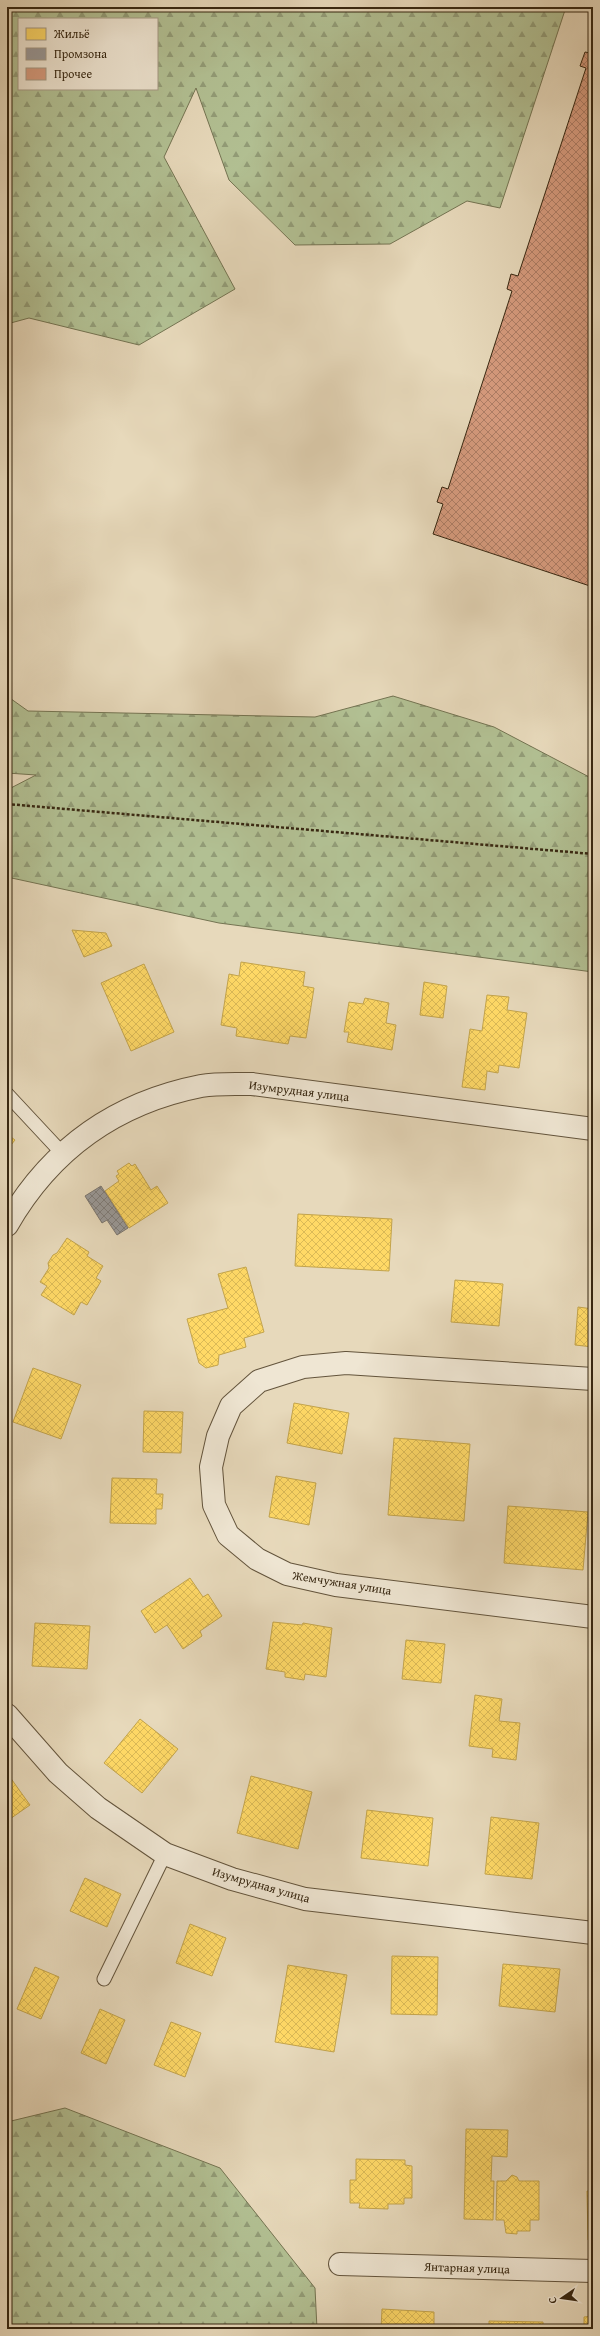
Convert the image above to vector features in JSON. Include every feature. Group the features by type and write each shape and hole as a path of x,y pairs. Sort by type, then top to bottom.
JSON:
{"street":[{"name":"Изумрудная улица","path":"7,1225 20,1202 62,1153 104,1121 155,1099 202,1086 252,1084 593,1129"},
{"name":"Жемчужная улица","path":"593,1379 346,1363 303,1367 259,1381 231,1406 218,1436 211,1467 214,1505 228,1535 257,1559 287,1574 336,1585 593,1617"},
{"name":"Изумрудная улица","path":"7,1716 58,1773 98,1808 165,1854 232,1879 305,1899 593,1933"},
{"name":"Янтарная улица","path":"340,2264 593,2271"}],"lane":[{"path":"7,1094 62,1153"},
{"path":"104,1979 165,1854"}],"path":[{"path":"7,804 593,854"}],"green space":[{"path":"7,7 566,7 500,208 467,201 390,244 295,245 229,180 196,88 164,157 235,289 139,345 29,318 7,324"},
{"path":"7,696 28,711 315,717 393,696 494,727 593,779 593,972 219,923 7,877 7,790 36,775 7,773"},
{"path":"65,2108 220,2168 315,2288 317,2329 7,2329 7,2122"}],"building: Жильё":[{"path":"72,930 106,933 112,946 84,957"},
{"path":"241,962 305,972 303,986 314,988 306,1038 290,1036 288,1044 236,1036 237,1028 221,1025 229,974 239,976"},
{"path":"144,964 174,1032 131,1051 101,983"},
{"path":"424,982 447,986 443,1018 420,1015"},
{"path":"487,995 509,997 507,1010 527,1013 519,1068 499,1065 498,1073 487,1071 485,1090 462,1087 470,1029 482,1031"},
{"path":"365,998 389,1003 386,1023 396,1025 392,1050 347,1042 349,1032 344,1032 349,1002 363,1004"},
{"path":"593,1056 593,1088 591,1088"},
{"path":"7,1134 15,1140 7,1150"},
{"path":"129,1163 132,1166 135,1164 151,1190 157,1186 168,1203 129,1228 105,1191 119,1181 116,1176 119,1174 117,1171"},
{"path":"298,1214 392,1219 389,1271 295,1266"},
{"path":"67,1238 89,1252 87,1256 103,1266 96,1278 101,1281 87,1305 81,1302 74,1315 41,1295 47,1286 40,1282 49,1268 48,1263"},
{"path":"246,1267 264,1332 244,1338 246,1347 219,1355 218,1365 206,1368 199,1363 187,1319 228,1308 218,1274"},
{"path":"455,1280 503,1284 499,1326 451,1322"},
{"path":"578,1307 593,1309 593,1347 575,1345"},
{"path":"33,1368 81,1385 61,1439 13,1422"},
{"path":"294,1403 349,1413 342,1454 287,1443"},
{"path":"144,1411 183,1412 181,1453 143,1452"},
{"path":"394,1438 470,1444 464,1521 388,1515"},
{"path":"276,1476 316,1483 309,1525 269,1517"},
{"path":"112,1478 157,1479 156,1494 163,1494 162,1509 156,1509 156,1524 110,1523"},
{"path":"508,1506 588,1512 583,1570 504,1563"},
{"path":"190,1578 203,1597 208,1594 222,1616 200,1631 202,1636 183,1649 167,1625 155,1633 141,1611"},
{"path":"273,1622 302,1625 303,1623 332,1628 326,1677 305,1674 304,1680 285,1677 285,1672 266,1669"},
{"path":"35,1623 90,1626 87,1669 32,1666"},
{"path":"406,1640 445,1644 441,1683 402,1679"},
{"path":"475,1695 502,1699 499,1721 520,1723 516,1760 492,1757 493,1749 469,1746"},
{"path":"140,1719 178,1749 142,1793 104,1763"},
{"path":"7,1773 30,1805 7,1821"},
{"path":"251,1776 312,1792 298,1849 237,1833"},
{"path":"367,1810 433,1818 428,1866 361,1858"},
{"path":"491,1817 539,1823 532,1879 485,1874"},
{"path":"85,1878 121,1894 107,1927 70,1911"},
{"path":"190,1924 226,1938 212,1976 176,1963"},
{"path":"392,1956 438,1957 437,2015 391,2014"},
{"path":"503,1964 560,1969 555,2012 499,2006"},
{"path":"288,1965 347,1975 334,2052 275,2042"},
{"path":"35,1967 59,1977 41,2019 17,2009"},
{"path":"100,2009 125,2020 106,2064 81,2053"},
{"path":"171,2022 201,2033 185,2077 154,2065"},
{"path":"466,2129 508,2130 507,2157 492,2156 491,2181 494,2181 493,2220 464,2219"},
{"path":"356,2159 405,2160 405,2165 412,2166 412,2198 404,2198 404,2204 388,2204 388,2209 359,2208 360,2203 350,2203 350,2180 356,2180"},
{"path":"512,2175 517,2177 519,2181 539,2181 539,2220 530,2220 530,2231 517,2231 517,2234 506,2233 504,2220 496,2220 497,2181 506,2181"},
{"path":"587,2191 593,2191 593,2240 588,2240"},
{"path":"382,2309 434,2312 434,2329 381,2329"},
{"path":"593,2316 593,2329 584,2329 584,2317"},
{"path":"489,2321 543,2322 543,2329 489,2329"}],"building: Промзона":[{"path":"101,1186 128,1228 117,1235 107,1220 102,1223 85,1196"}],"building: Прочее":[{"path":"593,45 593,587 433,534 443,504 437,502 442,487 448,489 512,291 507,289 511,274 518,276 586,68 580,66 585,52 590,53"}]}
